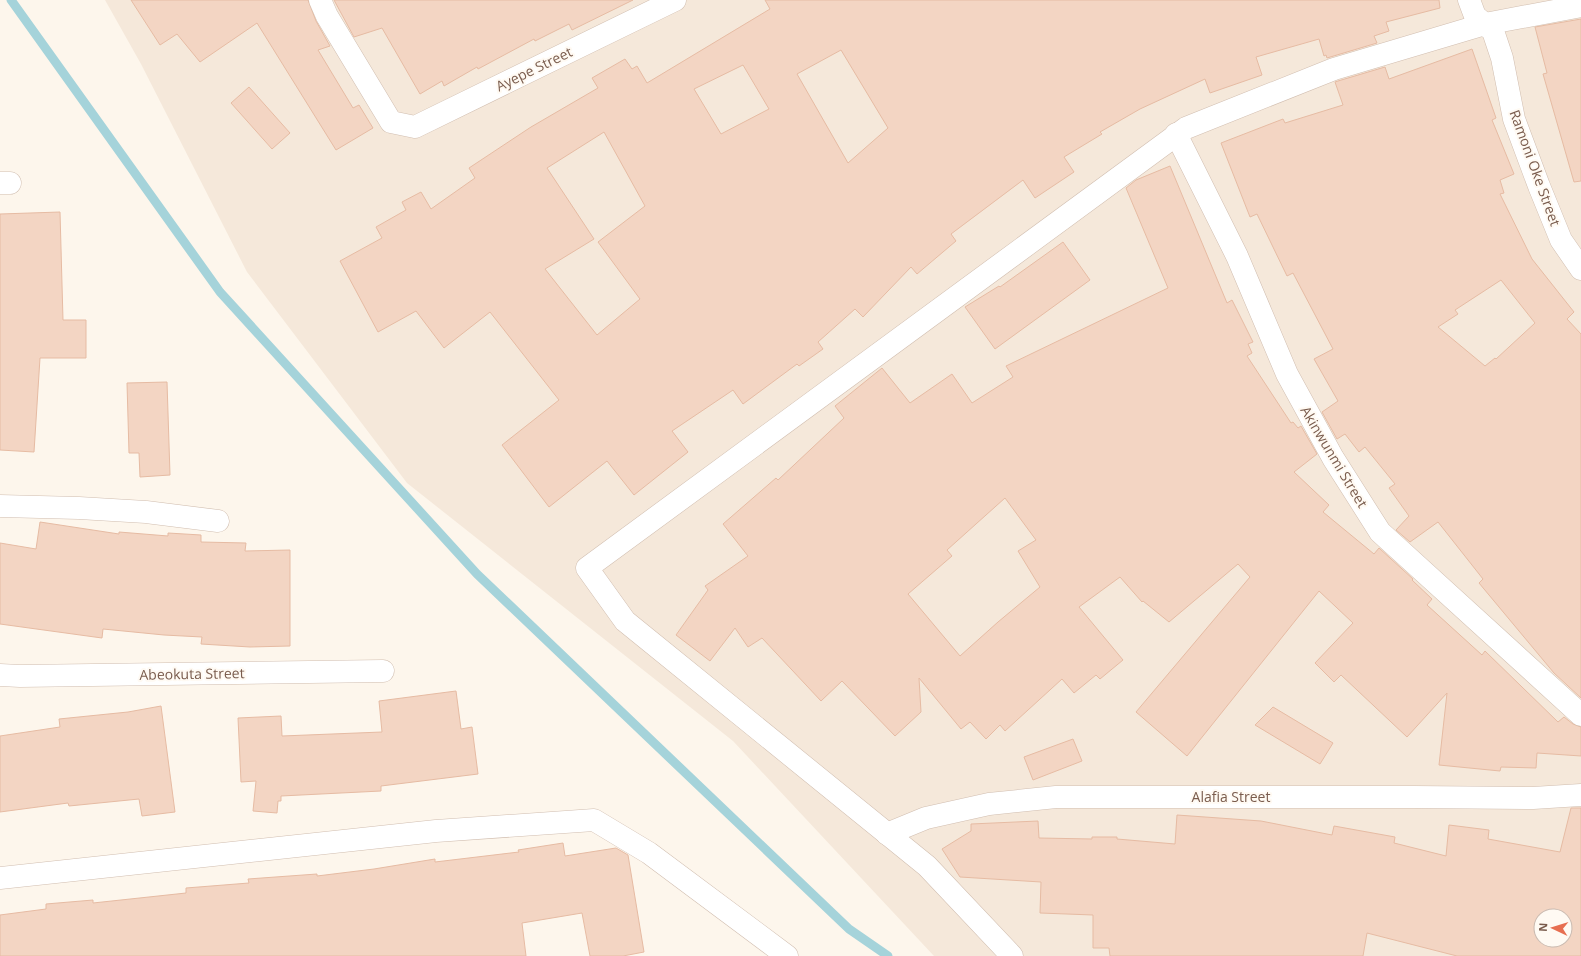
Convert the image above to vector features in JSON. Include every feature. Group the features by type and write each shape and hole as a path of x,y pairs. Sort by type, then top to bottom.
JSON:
{"street":[{"name":"Ayepe Street","path":"320,0 327,16 391,122 415,127 646,6 675,0"},
{"name":"Ramoni Oke Street","path":"1469,0 1475,16 1493,31 1502,58 1514,119 1561,240 1581,269"},
{"path":"1012,956 927,866 625,621 587,568 1186,128 1334,69 1485,24 1581,6"},
{"name":"Akinwunmi Street","path":"1176,134 1238,256 1287,374 1333,458 1380,532 1581,715"},
{"path":"0,506 131,511 218,521"},
{"name":"Abeokuta Street","path":"0,675 20,676 383,671"},
{"name":"Alafia Street","path":"887,834 926,818 989,804 1056,797 1533,798 1581,795"},
{"path":"0,878 436,831 594,820 649,853 787,956"}],"shaded area":[{"path":"105,0 1581,0 1581,956 934,956 733,741 407,483 247,272 141,64"}],"building":[{"path":"131,0 308,0 316,21 330,46 318,50 353,108 359,105 373,128 336,150 257,23 200,62 177,34 160,45"},
{"path":"334,0 633,0 572,30 569,24 535,41 534,39 478,69 477,67 444,86 442,81 420,94 382,28 354,37"},
{"path":"765,0 1439,0 1440,8 1386,22 1389,31 1374,36 1377,43 1327,58 1326,55 1324,56 1319,39 1256,57 1262,75 1210,93 1205,79 1140,109 1100,132 1102,134 1064,157 1074,172 1035,198 1023,180 951,234 956,241 917,274 911,267 863,317 855,309 818,342 823,349 799,366 797,364 743,404 733,390 672,431 688,452 634,495 607,461 549,507 502,445 559,400 490,312 444,348 416,311 378,332 340,261 382,238 376,227 406,210 402,202 421,192 431,209 475,178 469,168 531,127 598,88 592,78 625,59 632,69 637,66 647,83 770,9","holes":["841,50 888,128 848,163 797,74","743,65 769,109 721,134 694,89","604,132 645,206 598,242 640,299 597,335 545,269 594,239 547,168"]},
{"path":"1581,19 1581,181 1574,182 1543,74 1547,73 1535,27"},
{"path":"1472,49 1496,118 1492,120 1514,174 1500,180 1504,193 1500,194 1532,259 1574,312 1567,319 1581,334 1581,698 1554,673 1479,583 1483,579 1438,522 1410,542 1396,530 1409,516 1389,488 1395,484 1365,447 1359,452 1345,434 1337,439 1322,412 1338,401 1314,359 1333,349 1293,273 1287,276 1257,214 1250,217 1221,143 1283,119 1285,123 1343,105 1335,82 1385,67 1389,79","holes":["1501,280 1535,323 1496,359 1495,358 1485,366 1438,327 1458,314 1455,310"]},
{"path":"249,87 290,133 272,149 231,103"},
{"path":"1170,166 1227,303 1232,300 1253,342 1248,344 1252,353 1247,356 1291,423 1293,422 1298,428 1301,426 1317,454 1294,472 1329,505 1323,512 1374,554 1379,548 1413,579 1412,580 1432,599 1427,605 1482,655 1485,651 1558,722 1564,717 1573,724 1581,727 1581,756 1537,753 1536,768 1501,767 1500,771 1439,765 1447,693 1407,737 1341,675 1334,682 1315,663 1353,623 1319,591 1187,756 1136,712 1250,577 1238,564 1169,622 1143,601 1142,602 1120,577 1079,607 1123,660 1100,679 1096,675 1074,693 1062,679 1005,731 1000,725 986,739 970,722 961,729 919,678 921,712 895,736 842,681 821,701 762,638 748,647 735,628 710,661 676,635 708,590 705,586 748,556 723,524 776,478 778,480 844,418 835,406 882,368 910,403 952,374 972,403 1013,377 1006,366 1168,288 1126,188 1136,180","holes":["1005,498 1036,540 1018,551 1040,587 960,656 908,594 952,556 947,550"]},
{"path":"60,212 63,320 86,320 86,358 40,358 34,452 0,450 0,214"},
{"path":"1063,242 1090,280 995,349 965,307 999,286 1000,287"},
{"path":"167,382 170,475 140,477 139,453 129,453 127,383"},
{"path":"40,522 119,534 119,532 168,536 168,533 201,535 201,542 246,543 245,551 290,550 290,646 250,647 201,644 202,637 103,629 102,638 0,624 0,543 36,549"},
{"path":"456,691 461,729 472,727 478,774 381,786 381,791 281,796 281,801 278,801 277,813 253,811 256,781 241,782 238,718 281,716 282,736 382,732 379,701"},
{"path":"161,706 175,812 142,816 139,799 69,806 68,803 0,812 0,736 60,727 59,719 128,712"},
{"path":"1273,707 1333,743 1320,764 1255,725"},
{"path":"1073,739 1082,761 1033,780 1024,757"},
{"path":"1571,808 1581,808 1581,956 1457,956 1367,933 1363,956 1110,956 1109,948 1093,948 1093,915 1040,913 1041,882 960,877 942,849 971,831 971,824 1038,821 1039,838 1092,839 1092,837 1117,837 1117,839 1175,844 1177,815 1261,821 1332,835 1334,826 1395,837 1394,843 1446,856 1449,825 1489,830 1488,839 1560,852"},
{"path":"563,843 565,856 616,848 628,855 644,952 623,956 590,956 582,913 522,923 526,956 0,956 0,915 46,909 46,904 93,900 93,903 186,893 186,888 249,883 248,879 317,874 317,876 435,859 435,862 519,852 518,850"}],"waterway":[{"path":"11,0 220,292 477,574 849,929 888,956"}]}
